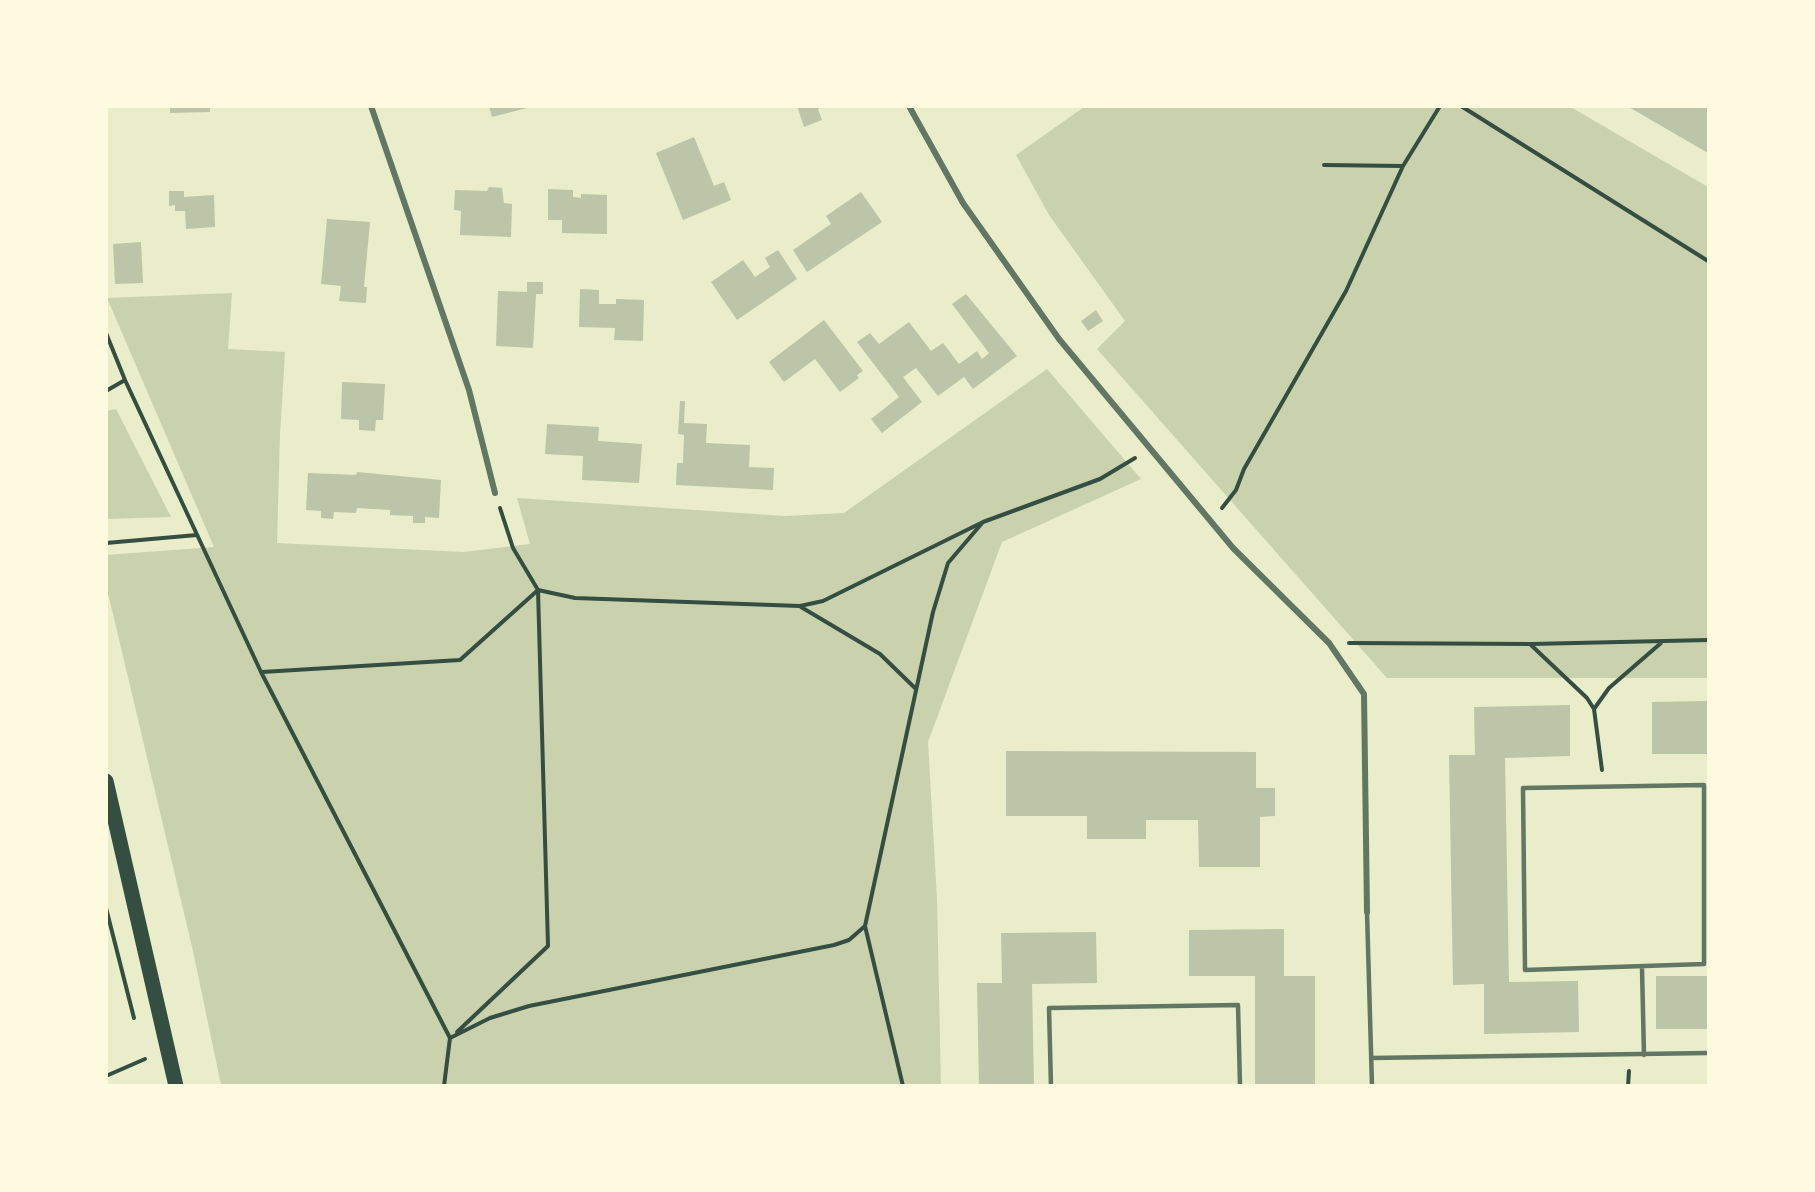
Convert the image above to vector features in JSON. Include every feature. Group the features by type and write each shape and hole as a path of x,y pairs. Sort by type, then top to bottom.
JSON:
{"main road":[{"path":"106,781 176,1086"}],"street":[{"path":"371,106 469,390 495,493"},
{"path":"909,106 963,204 1059,339 1233,548 1329,643 1364,694 1367,912"}],"lane":[{"path":"1704,785 1704,964 1642,968 1525,970 1522,788 1704,785"},
{"path":"1367,912 1372,1086"},
{"path":"1642,968 1644,1055"},
{"path":"1051,1086 1049,1008 1238,1005 1240,1086"},
{"path":"1371,1058 1708,1053"}],"path":[{"path":"1211,521 1236,490 1244,469 1346,291 1403,166 1440,106"},
{"path":"1461,106 1708,261"},
{"path":"1324,165 1403,166"},
{"path":"106,333 125,380 261,672 450,1038 444,1086"},
{"path":"106,391 125,380"},
{"path":"538,590 575,598 800,606 823,601 983,522 1100,479 1151,449"},
{"path":"450,1038 548,946 538,590 513,548 495,493"},
{"path":"903,1086 865,926 933,612 948,563 983,522"},
{"path":"106,543 197,535"},
{"path":"261,672 460,660 538,590"},
{"path":"800,606 880,654 917,690"},
{"path":"1329,643 1531,644 1708,640"},
{"path":"1594,709 1609,688 1662,642"},
{"path":"1531,644 1587,698 1594,709 1604,788"},
{"path":"106,908 136,1027"},
{"path":"450,1038 490,1018 529,1006 834,945 849,940 865,926"},
{"path":"142,1048 146,1068"},
{"path":"106,1076 145,1059"}],"green space":[{"path":"1569,106 1708,187 1708,678 1387,678 1097,349 1125,321 1049,215 1016,155 1084,107"},
{"path":"232,293 228,349 285,352 277,543 464,552 530,544 517,498 785,516 844,513 1047,369 1141,479 1002,542 928,742 937,899 941,1085 221,1085 193,951 107,589 106,555 214,547 107,298"},
{"path":"116,409 171,517 107,519 107,411"}],"building":[{"path":"170,106 210,106 210,112 170,113"},
{"path":"489,106 531,106 531,107 492,117"},
{"path":"797,106 823,106 818,109 822,120 804,127"},
{"path":"1627,106 1708,106 1708,153"},
{"path":"694,137 714,186 724,182 731,200 683,220 656,153"},
{"path":"489,187 502,188 504,203 512,204 511,237 460,235 461,211 454,210 455,190 487,191"},
{"path":"548,189 573,190 573,197 581,198 581,194 607,195 607,234 562,233 562,220 548,220"},
{"path":"169,191 184,191 184,197 214,195 215,227 186,229 185,211 175,211 175,205 169,206"},
{"path":"861,192 882,222 807,272 793,250 831,224 826,216"},
{"path":"327,219 370,222 364,287 367,287 366,303 339,301 341,286 321,284"},
{"path":"141,242 143,283 115,284 113,244"},
{"path":"778,250 797,279 737,320 711,282 743,260 755,277 770,267 765,258"},
{"path":"527,282 543,282 543,294 536,294 533,348 496,346 498,291 527,292"},
{"path":"580,289 599,290 599,304 616,304 616,299 644,300 643,341 614,340 615,328 579,327"},
{"path":"966,294 1017,356 973,389 964,377 938,396 916,368 903,377 922,402 882,433 871,419 899,397 857,342 870,333 879,344 909,322 931,351 943,343 959,364 977,351 982,359 989,353 952,304"},
{"path":"1096,310 1103,321 1088,331 1081,321"},
{"path":"824,320 863,371 857,375 859,378 840,392 815,359 784,382 769,362"},
{"path":"342,382 385,384 383,420 376,420 375,431 359,430 359,420 341,419"},
{"path":"680,401 685,401 684,423 707,424 706,443 750,445 749,467 774,468 773,490 676,485 677,463 683,463 684,435 678,434"},
{"path":"547,424 599,427 598,441 642,444 639,483 582,480 583,456 545,454"},
{"path":"357,472 441,480 439,518 425,517 425,523 413,523 413,516 390,515 390,510 357,508 356,513 334,512 333,519 321,518 321,511 306,510 308,473 356,475"},
{"path":"1708,701 1708,754 1652,754 1652,702"},
{"path":"1570,705 1570,756 1505,758 1509,982 1578,981 1579,1032 1484,1034 1484,984 1453,985 1449,755 1475,755 1474,707"},
{"path":"1006,751 1256,752 1256,788 1275,788 1275,816 1260,817 1260,867 1199,867 1198,820 1146,820 1146,839 1087,839 1087,816 1006,816"},
{"path":"1284,929 1284,976 1315,976 1315,1086 1255,1086 1255,976 1189,976 1189,930"},
{"path":"1096,932 1097,983 1032,984 1034,1086 979,1086 977,983 1002,983 1001,933"},
{"path":"1656,976 1708,976 1708,1029 1656,1029"}]}
